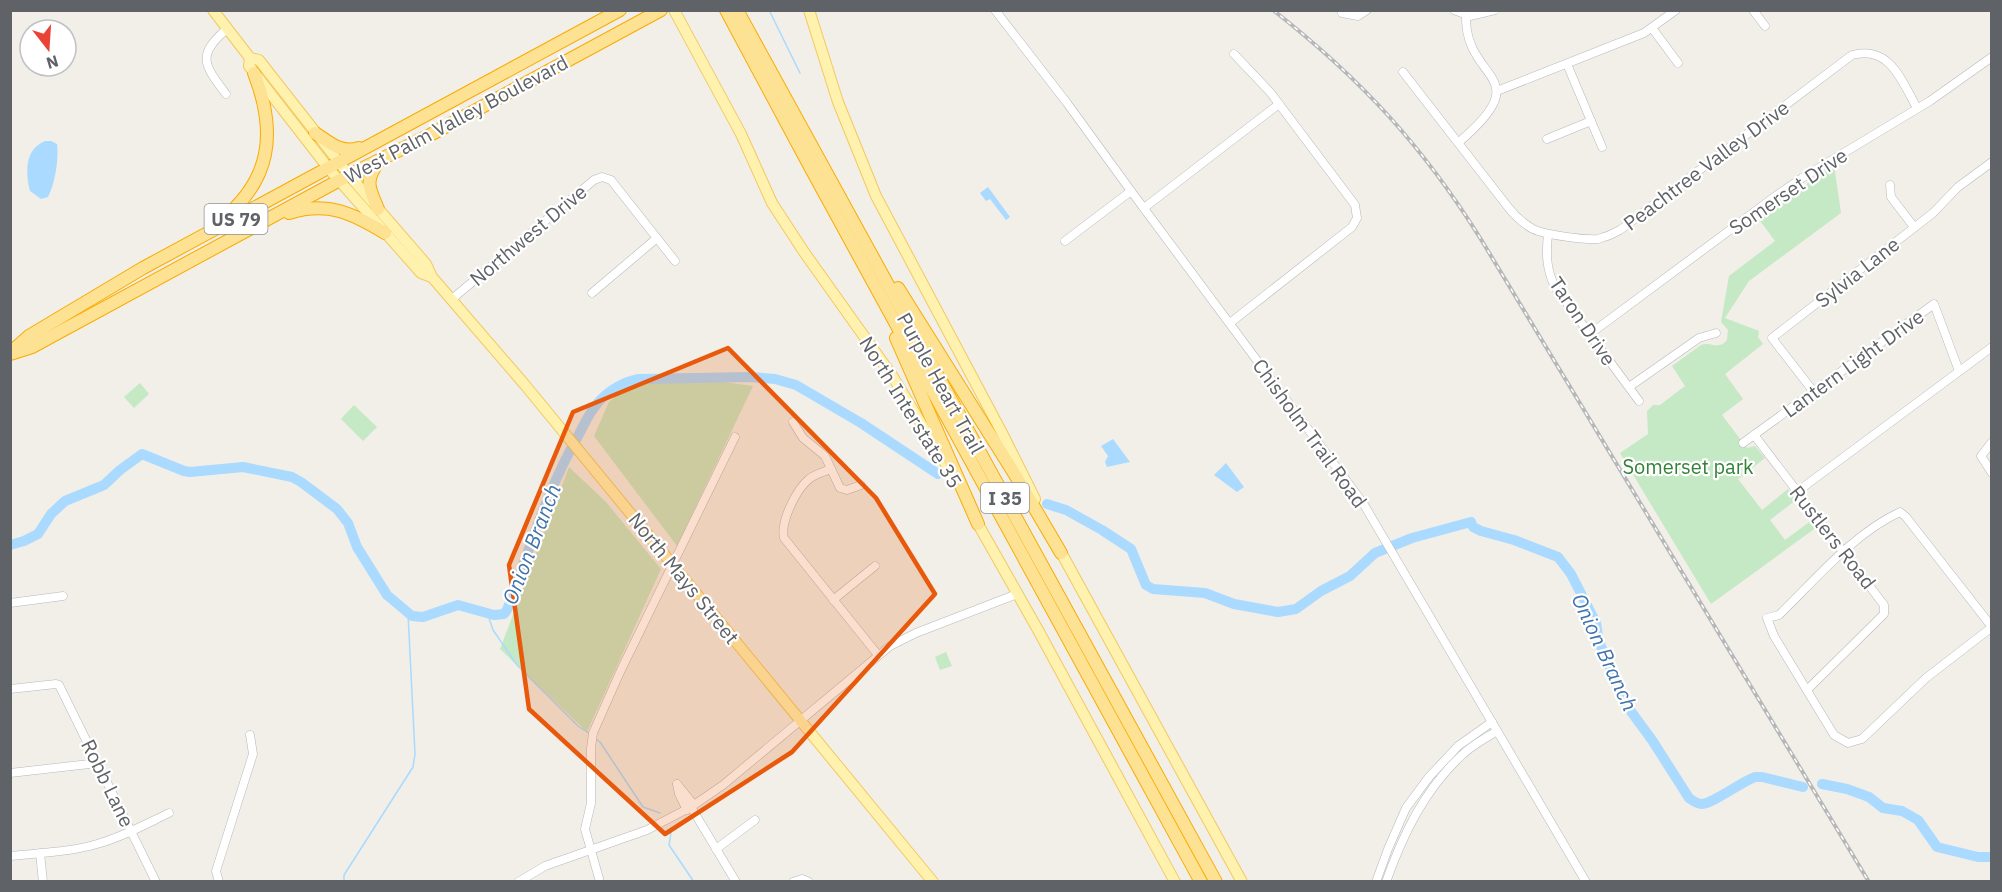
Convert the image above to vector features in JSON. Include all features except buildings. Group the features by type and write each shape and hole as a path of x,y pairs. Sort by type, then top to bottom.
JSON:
{"highway":[{"name":"West Palm Valley Boulevard","path":"10,353 29,336 143,268 620,10"},
{"name":"West Palm Valley Boulevard","path":"252,229 661,10"},
{"name":"Purple Heart Trail","path":"726,10 1201,882"},
{"name":"Purple Heart Trail","path":"737,10 1216,882"},
{"path":"504,96 502,84 520,64"},
{"path":"187,245 235,208 249,192 261,166 268,137 267,118 264,99 254,73"},
{"path":"473,111 494,92 489,81"},
{"path":"794,115 845,195 887,271 1014,473 1061,553"},
{"path":"315,132 345,150 354,150 380,140"},
{"path":"378,209 368,181 379,161"},
{"path":"809,165 843,240 879,304 905,358 978,524"},
{"path":"252,229 295,211 323,208 349,213 385,233"},
{"name":"US 79","path":"10,353 32,347 252,229"}],"main road":[{"name":"North Mays Street","path":"213,10 250,58 259,60 315,132 334,166"},
{"name":"North Interstate 35","path":"674,10 741,134 772,203 893,377 942,459 1175,882"},
{"path":"682,28 683,15 686,10"},
{"path":"809,10 838,102 876,196 1001,430 1061,553 1242,882"},
{"name":"North Mays Street","path":"250,58 249,66 254,73 344,178 385,233 421,273 432,277"},
{"name":"North Mays Street","path":"344,178 378,209 426,264 432,277 564,432 933,882"}],"street":[{"name":"Chisholm Trail Road","path":"995,10 1067,103 1363,503 1586,882"},
{"path":"1342,13 1358,16 1367,10"},
{"path":"1454,10 1466,15 1482,15 1495,10"},
{"path":"1497,91 1652,28 1676,10"},
{"path":"1753,10 1765,26"},
{"path":"1459,142 1488,114 1496,99 1497,91 1494,81 1471,48 1466,32 1466,15"},
{"path":"226,94 212,75 206,58 212,42 227,28"},
{"path":"1652,28 1678,63"},
{"name":"Peachtree Valley Drive","path":"1403,72 1516,217 1532,228 1548,234 1591,239 1612,235 1852,55 1871,53 1885,59 1896,72 1917,108"},
{"path":"1230,323 1352,227 1357,218 1355,205 1259,79 1234,54"},
{"name":"Somerset Drive","path":"1590,334 1794,184 1950,88 1992,57"},
{"path":"1567,64 1602,147"},
{"path":"1144,208 1279,104"},
{"path":"1547,139 1591,121"},
{"name":"Sylvia Lane","path":"1813,391 1772,338 1933,213 1958,187 1992,162"},
{"name":"Northwest Drive","path":"452,299 598,178 606,177 610,180 675,261"},
{"path":"1890,185 1892,197 1914,227"},
{"path":"1065,241 1131,191"},
{"name":"Taron Drive","path":"1548,234 1546,259 1555,287 1639,401"},
{"path":"592,293 657,238"},
{"name":"Lantern Light Drive","path":"1743,443 1934,304 1959,371"},
{"path":"1629,387 1700,338 1716,333"},
{"path":"1798,491 1992,347"},
{"path":"793,422 803,438 825,456 840,488 847,490 861,485"},
{"name":"Rustlers Road","path":"1754,435 1884,605 1884,614 1807,690"},
{"path":"600,882 589,850 585,829 591,803 593,733 621,670 735,437"},
{"path":"1992,442 1982,456 1992,473"},
{"path":"831,469 813,477 804,485 784,522 783,532 787,544 878,655"},
{"path":"1900,512 1992,627 1926,678 1860,741 1848,743 1837,738 1774,636 1767,618 1779,615 1844,551 1864,534 1900,512"},
{"path":"833,600 875,566"},
{"path":"518,882 546,866 647,830 691,807 723,785 878,655 916,633 1017,594"},
{"path":"10,603 63,596"},
{"name":"Robb Lane","path":"10,689 59,685 156,882"},
{"path":"1376,882 1406,808 1429,777 1458,746 1492,722"},
{"path":"1386,882 1402,842 1436,782 1464,753 1497,731"},
{"path":"219,882 216,872 253,754 250,735"},
{"path":"10,773 98,762"},
{"path":"691,807 736,882"},
{"path":"10,856 90,846 132,831 169,813"},
{"path":"716,849 755,820"},
{"path":"40,853 43,882"},
{"path":"793,882 802,879 809,882"}],"highlighted area":[{"path":"728,348 876,498 935,594 792,752 665,834 529,709 509,565 573,412"}],"green space":[{"name":"Somerset park","path":"1834,165 1841,213 1749,281 1725,318 1759,331 1758,337 1763,344 1725,374 1743,399 1722,415 1747,448 1755,446 1765,458 1738,479 1762,510 1788,489 1796,500 1770,520 1785,540 1812,520 1817,527 1711,604 1620,453 1648,434 1647,411 1653,405 1660,405 1685,386 1672,366 1701,345 1721,345 1727,340 1728,330 1721,322 1729,276 1775,241 1758,218"},
{"path":"658,379 709,380 753,386 677,546 594,436 609,402 633,382"},
{"path":"140,383 149,394 134,408 124,397"},
{"path":"354,405 377,427 363,441 341,419"},
{"path":"569,467 606,502 661,569 587,732 500,649"},
{"path":"946,652 952,666 940,670 935,657"}],"water":[{"path":"45,141 57,144 57,157 48,197 41,199 30,191 27,169 30,155 38,145"},
{"path":"988,187 1010,217 1006,220 990,199 986,201 980,193"},
{"path":"1113,439 1130,462 1107,467 1105,462 1108,456 1101,446"},
{"path":"1226,463 1244,487 1237,492 1214,475"}],"waterway":[{"path":"769,10 800,73"},
{"name":"Onion Branch","path":"10,545 38,534 51,514 65,501 104,485 142,454 190,472 243,467 292,477 337,509 348,523 357,547 387,595 412,616 423,617 458,605 494,615 504,614 557,478 589,415 610,391 639,379 750,377 775,379 796,385 861,423 938,474"},
{"name":"Onion Branch","path":"1047,504 1066,510 1131,549 1146,585 1153,589 1205,593 1234,604 1278,612 1296,609 1321,591 1350,576 1375,553 1412,538 1471,522 1473,527 1481,531 1514,540 1558,557 1571,574 1596,623 1599,642 1627,706 1689,798 1698,803 1707,803 1755,777 1803,787"},
{"path":"487,612 493,630 517,665 578,726 590,734"},
{"path":"344,882 344,875 413,767 415,754 408,613"},
{"path":"596,739 643,807 660,813"},
{"name":"Onion Branch","path":"1822,784 1847,789 1869,797 1883,808 1902,811 1918,820 1937,847 1978,857 1992,857"},
{"path":"671,832 669,845 694,882"}],"railway":[{"path":"1273,10 1362,88 1413,144 1460,207 1869,882"}]}
